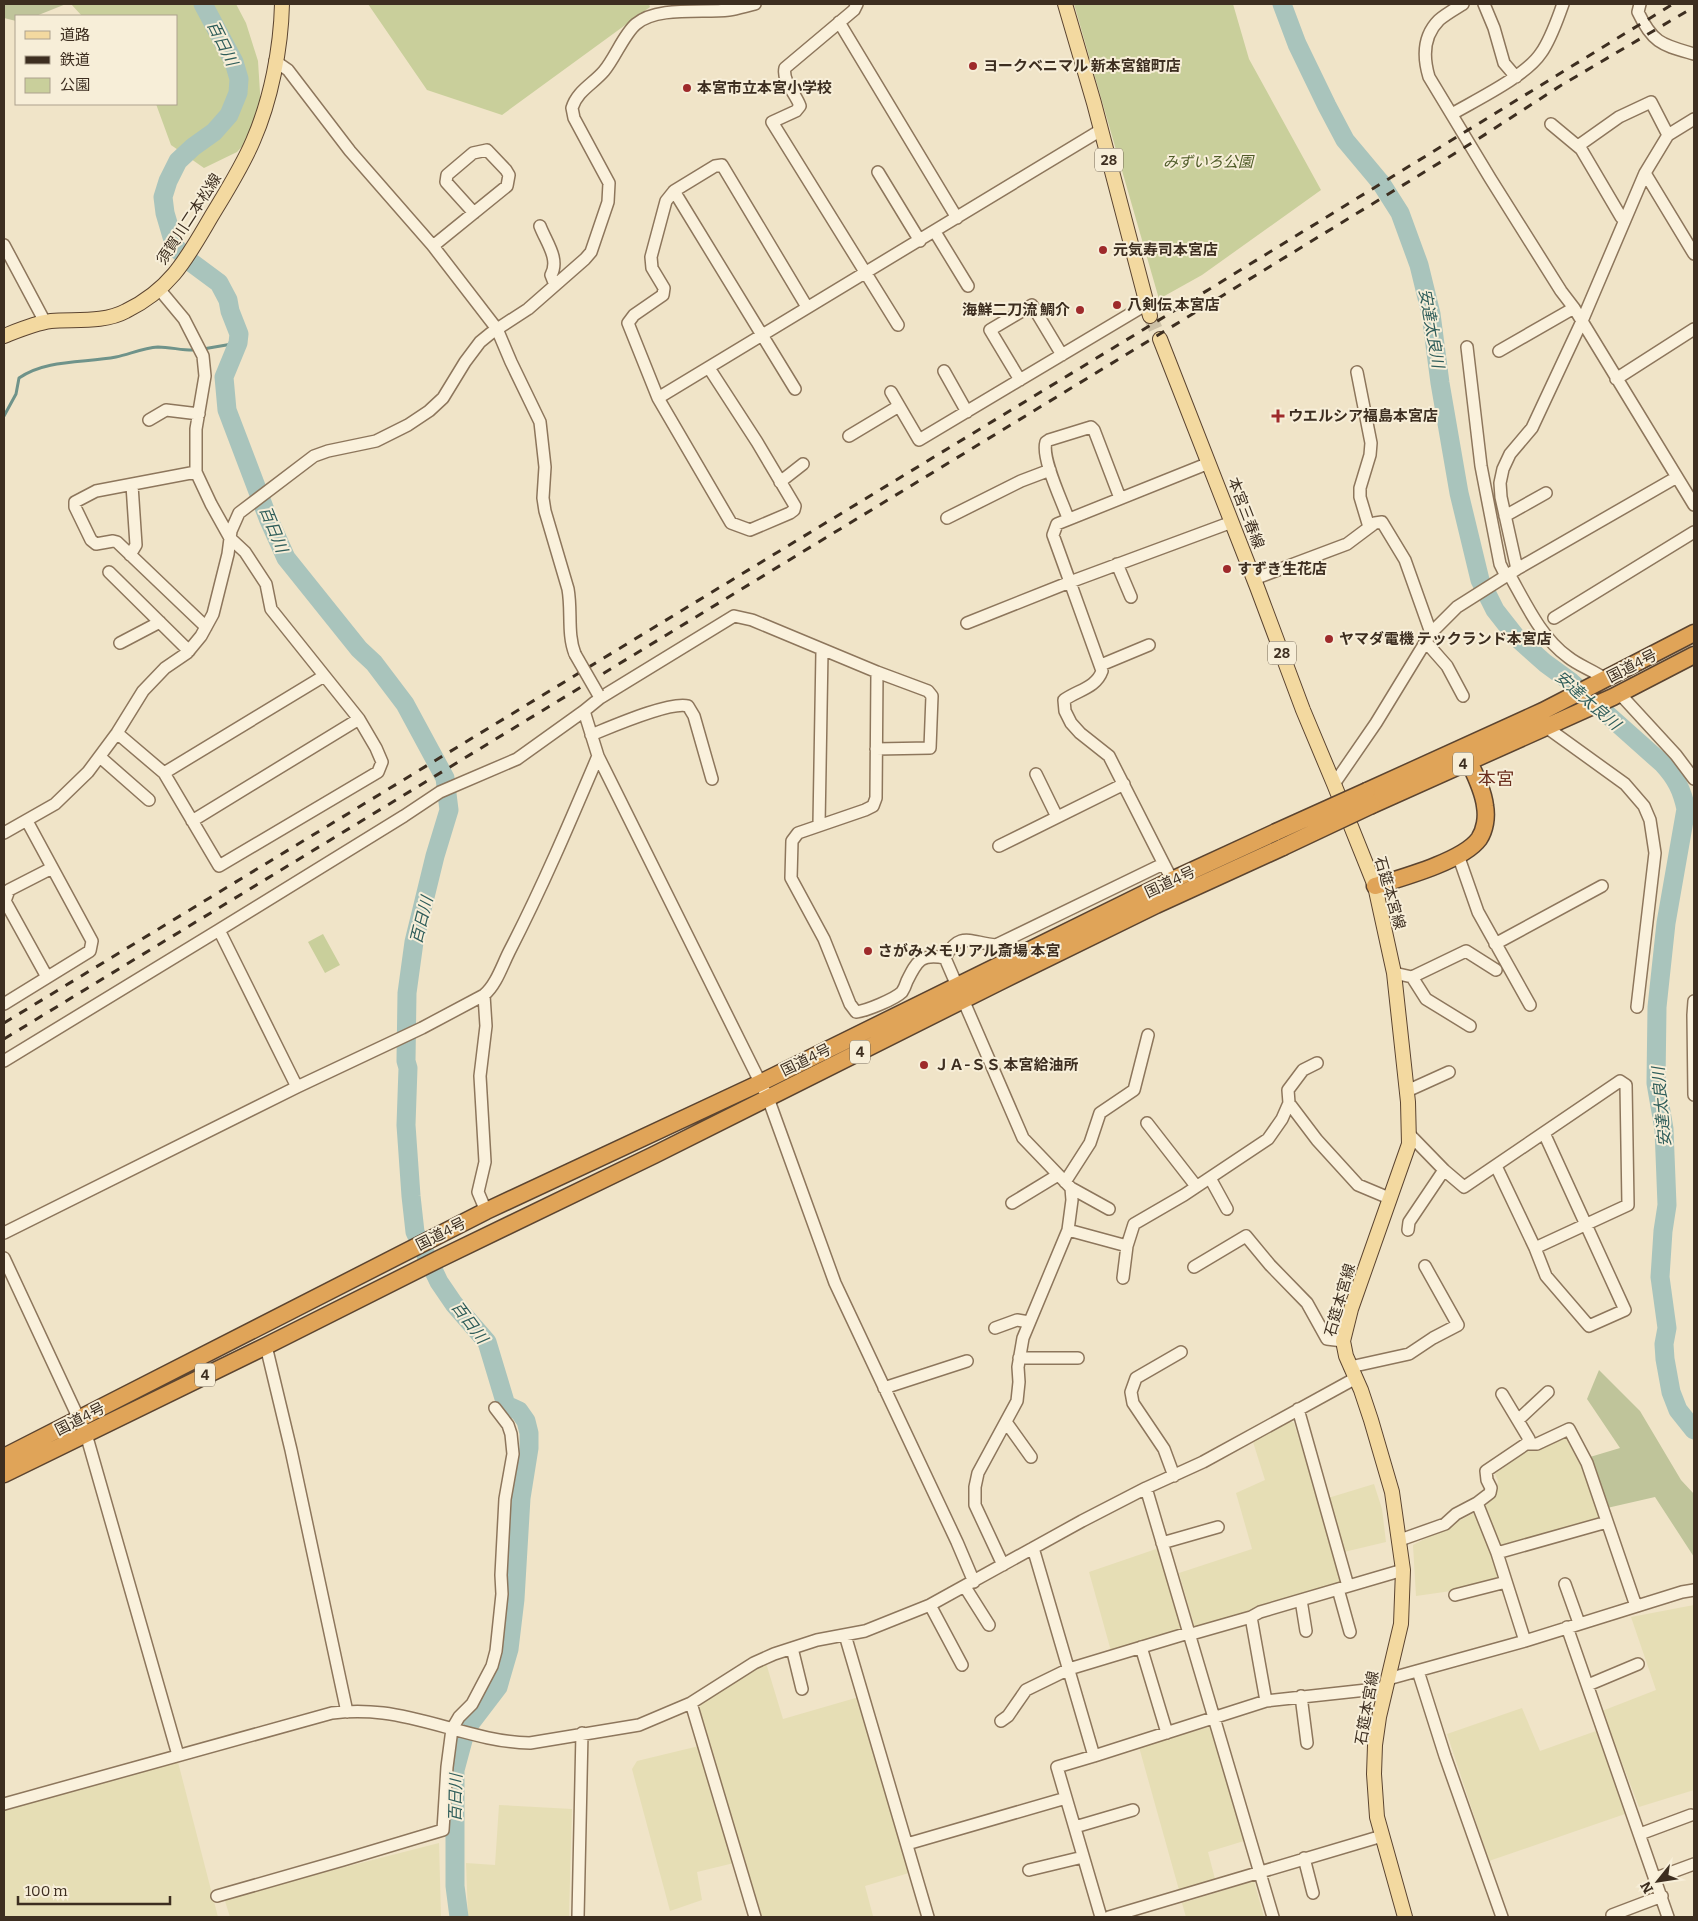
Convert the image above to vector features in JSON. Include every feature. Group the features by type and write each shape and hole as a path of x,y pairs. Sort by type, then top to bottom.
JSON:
{"highway":[{"name":"国道4号","path":"1466,755 1543,711 1694,633"},
{"name":"国道4号","path":"4,1474 83,1427 397,1257 486,1211 760,1083 1156,905 1280,839 1466,755 1550,726 1694,655"},
{"path":"1375,886 1418,872 1458,855 1479,839 1486,820 1483,794 1466,755"},
{"name":"国道4号","path":"4,1457 83,1427 266,1346 438,1259 768,1098 1172,880 1280,839"}],"main road":[{"name":"須賀川二本松線","path":"4,336 45,322 82,320 124,312 144,301 180,268 235,176 253,141 272,83 281,27 282,4"},
{"name":"28","path":"1065,4 1149,310"},
{"name":"本宮三春線","path":"1160,339 1303,710 1334,784"},
{"name":"石筵本宮線","path":"1334,784 1375,886 1394,973 1410,1135 1409,1144 1351,1309 1343,1341 1343,1349 1371,1420 1392,1492 1400,1540 1403,1570 1401,1624 1386,1683 1374,1754 1377,1816 1405,1917"}],"street":[{"path":"4,833 55,804 88,772 117,733 148,685 165,668 189,651 213,614 230,538 239,513 314,456 328,451 376,441 408,425 429,411 443,398 480,342 528,309 591,252 608,202 609,183 574,118 573,102 610,64 634,25 657,9 730,10 755,4"},
{"path":"857,4 854,10 784,68 786,80 800,106 796,111 772,122 898,325"},
{"path":"1463,4 1439,20 1426,44 1424,60 1429,77 1561,291 1574,308 1694,505"},
{"path":"1484,4 1494,28 1504,63 1516,77"},
{"path":"1452,114 1516,77 1541,55 1557,23 1563,4"},
{"path":"1640,4 1638,12 1654,38 1660,43 1694,54"},
{"path":"839,22 957,218"},
{"path":"275,61 288,70 350,150 433,246 497,329 540,422 545,466 543,498 545,511 568,589 570,601 570,639 575,654 599,696"},
{"path":"1578,146 1598,130 1619,117 1651,102 1668,135"},
{"path":"1509,574 1505,516 1500,483 1503,469 1510,454 1532,428 1582,322 1645,173 1668,135 1694,119"},
{"path":"1551,124 1578,146 1621,217 1625,220"},
{"path":"658,398 1101,130"},
{"path":"433,246 474,214 507,186 509,176 506,170 486,150 473,153 447,175 446,182 474,214"},
{"path":"710,368 795,506 794,510 765,525 750,530 731,523 658,398 628,323 634,315 664,295 664,288 652,268 651,258 666,201 674,192 716,166 722,165 807,307"},
{"path":"878,172 920,240"},
{"path":"1645,173 1694,254"},
{"path":"674,192 795,389"},
{"path":"540,226 553,257 555,265 551,275 555,285"},
{"path":"934,232 968,286"},
{"path":"4,245 45,322"},
{"path":"117,733 164,773 219,866 378,772 382,762 359,719 271,609 270,595 263,578 245,552 230,538 211,504 196,472 196,429 205,376 203,356 184,319 159,289"},
{"path":"1020,380 990,330 1032,305 1062,355"},
{"path":"1499,351 1574,308"},
{"path":"891,392 919,440 1062,355 1149,310"},
{"path":"1616,379 1694,329"},
{"path":"1467,347 1481,466 1500,564 1509,574 1531,612 1557,648 1568,658 1593,670 1603,680"},
{"path":"944,371 967,412"},
{"path":"1357,372 1371,443 1370,455 1360,488 1360,497 1370,527"},
{"path":"849,436 899,406"},
{"path":"150,420 166,410 199,414"},
{"path":"1068,518 1050,470 1045,450 1046,442 1091,427 1094,430 1120,498"},
{"path":"1172,880 1109,756 1080,733 1071,723 1065,711 1064,700 1090,686 1098,678 1102,670 1053,535 1057,524 1068,518 1209,463"},
{"path":"780,482 803,464"},
{"path":"947,518 1021,481 1050,470"},
{"path":"196,472 96,491 75,502 75,507 91,540 96,544 117,542 206,627"},
{"path":"1334,784 1376,723 1428,637 1457,607 1509,574 1677,477"},
{"path":"130,555 136,545 132,485"},
{"path":"1505,516 1546,493"},
{"path":"1254,579 1347,544 1378,521 1382,522 1397,546 1411,576 1428,637 1447,666 1463,696"},
{"path":"967,623 1070,582 1232,522"},
{"path":"1554,618 1694,532"},
{"path":"1118,564 1130,597"},
{"path":"109,572 189,651"},
{"path":"4,1061 396,821 440,792 517,759 584,711 599,696 734,616 752,620 822,651 928,691 932,696 930,748 876,749"},
{"path":"120,643 160,622"},
{"path":"1101,665 1149,645"},
{"path":"819,825 822,651"},
{"path":"877,672 876,798 873,806 798,833 792,841 791,878 824,939 850,1004 856,1012 874,1007 902,992 914,966 922,958 934,956 945,958"},
{"path":"164,773 324,676"},
{"path":"1616,695 1676,755 1694,779"},
{"path":"591,735 638,716 684,704 688,706 694,716 712,779"},
{"path":"584,711 598,756 768,1098 835,1283 957,1542 969,1584 989,1625"},
{"path":"192,821 359,719"},
{"path":"1550,726 1625,784 1644,806 1650,820 1655,853 1637,1007"},
{"path":"100,756 149,800"},
{"path":"4,1233 297,1087 422,1028 484,995 492,986 561,846 598,756"},
{"path":"1036,774 1058,817"},
{"path":"999,846 1124,784"},
{"path":"4,1004 90,951 92,941 27,821"},
{"path":"1458,855 1478,912 1530,1006"},
{"path":"945,958 954,944 960,940 968,939 996,945 1163,864"},
{"path":"47,977 5,901 9,890 52,868"},
{"path":"1495,944 1602,886"},
{"path":"219,930 297,1087"},
{"path":"1394,973 1412,977 1466,950 1496,970"},
{"path":"945,958 1023,1138 1065,1182 1109,1208"},
{"path":"1412,977 1426,999 1470,1026"},
{"path":"484,995 486,1026 480,1076 485,1162 478,1192 486,1211"},
{"path":"1694,1001 1694,1095"},
{"path":"1012,1203 1065,1182 1090,1142 1100,1113 1134,1090 1148,1034"},
{"path":"1123,1278 1126,1246 1134,1224 1210,1178 1268,1139 1282,1119 1289,1103 1288,1090 1304,1070 1317,1063"},
{"path":"1407,1091 1448,1072"},
{"path":"1410,1135 1444,1170 1464,1187 1620,1081 1626,1084 1628,1205 1535,1248"},
{"path":"1289,1103 1317,1140 1358,1185 1389,1198"},
{"path":"1147,1123 1196,1186"},
{"path":"1496,1166 1535,1248 1546,1276 1589,1326 1625,1310 1544,1133"},
{"path":"1408,1230 1409,1222 1444,1170"},
{"path":"1210,1178 1227,1209"},
{"path":"1003,1565 975,1505 975,1487 978,1472 1017,1401 1022,1338 1068,1230 1072,1200 1065,1182"},
{"path":"1068,1230 1126,1246"},
{"path":"1194,1267 1246,1236 1270,1265 1307,1303 1328,1339 1343,1341"},
{"path":"4,1258 83,1427 178,1755"},
{"path":"4,1804 332,1713 382,1713 455,1729 477,1737 530,1744 582,1733 639,1725 691,1702 754,1663 817,1640 865,1631 930,1605 1146,1488 1203,1462 1298,1409 1353,1373 1409,1354 1433,1338 1458,1325 1425,1266"},
{"path":"995,1328 1017,1320 1029,1322"},
{"path":"266,1346 291,1450 347,1712"},
{"path":"1174,1476 1164,1450 1133,1403 1131,1392 1136,1378 1181,1352"},
{"path":"1019,1358 1078,1358"},
{"path":"884,1388 967,1361"},
{"path":"1518,1420 1548,1392"},
{"path":"1400,1540 1445,1524 1456,1514 1477,1503 1490,1493 1492,1488 1487,1480 1486,1471 1526,1444 1529,1439 1502,1394"},
{"path":"217,1896 443,1830 447,1767 455,1729 459,1717 472,1704 492,1666 496,1651 502,1594 505,1506 513,1454 508,1425 495,1408"},
{"path":"1298,1409 1343,1588 1350,1632"},
{"path":"1006,1422 1030,1457"},
{"path":"1526,1444 1537,1444 1569,1429 1587,1463 1636,1606"},
{"path":"1146,1488 1272,1917"},
{"path":"1477,1503 1497,1553 1524,1640"},
{"path":"1497,1553 1607,1522"},
{"path":"1162,1543 1218,1527"},
{"path":"1033,1548 1094,1756"},
{"path":"1001,1721 1008,1716 1026,1690 1068,1669 1251,1617 1260,1612 1403,1570"},
{"path":"1455,1595 1506,1582"},
{"path":"1565,1584 1579,1623"},
{"path":"1101,1917 1058,1767 1266,1701 1386,1683 1418,1671 1694,1590"},
{"path":"1301,1600 1306,1631"},
{"path":"930,1605 962,1665"},
{"path":"1251,1617 1266,1701"},
{"path":"1567,1627 1668,1917"},
{"path":"845,1635 928,1917"},
{"path":"1141,1647 1167,1733"},
{"path":"792,1648 802,1689"},
{"path":"1588,1684 1638,1664"},
{"path":"1418,1671 1445,1756 1502,1917"},
{"path":"1301,1696 1307,1743"},
{"path":"691,1702 755,1917"},
{"path":"578,1917 582,1733"},
{"path":"907,1844 1066,1798"},
{"path":"1075,1827 1133,1810"},
{"path":"1640,1834 1691,1815"},
{"path":"1109,1917 1382,1836"},
{"path":"1029,1870 1083,1857"},
{"path":"1304,1858 1313,1893"},
{"path":"1656,1878 1694,1864"},
{"path":"1612,1915 1662,1896"}],"shaded area":[{"path":"1290,1421 1294,1423 1344,1583 1195,1629 1179,1573 1252,1549 1236,1493 1265,1480 1253,1442"},
{"path":"1565,1438 1572,1443 1582,1464 1600,1518 1497,1546 1485,1507 1496,1492 1498,1481 1495,1474 1529,1447 1537,1449"},
{"path":"1374,1484 1382,1509 1386,1542 1344,1552 1328,1498"},
{"path":"1476,1512 1500,1578 1451,1591 1416,1596 1413,1545"},
{"path":"1159,1548 1181,1629 1111,1651 1089,1572"},
{"path":"1694,1605 1694,1790 1639,1807 1602,1711 1656,1690 1631,1617"},
{"path":"766,1663 783,1719 859,1697 909,1873 865,1886 873,1916 762,1917 699,1710 703,1696"},
{"path":"1522,1708 1540,1751 1596,1731 1625,1814 1489,1861 1447,1734"},
{"path":"1209,1727 1213,1728 1244,1841 1208,1852 1215,1879 1179,1890 1139,1747"},
{"path":"699,1746 714,1805 734,1863 697,1872 702,1900 670,1911 632,1769 637,1761"},
{"path":"178,1762 218,1917 4,1917 4,1809"},
{"path":"499,1805 572,1809 569,1917 468,1917 466,1863 495,1865"},
{"path":"439,1843 441,1917 230,1917 224,1898"},
{"path":"1254,1881 1264,1917 1186,1917 1182,1903"}],"green space":[{"path":"4,4 66,4 38,15 15,15 15,21 4,18"},
{"path":"71,4 236,4 246,23 258,61 262,124 237,152 204,168 171,145 156,105 178,105 178,15 81,15"},
{"path":"368,4 649,4 650,7 502,115 427,90"},
{"name":"みずいろ公園","path":"1074,4 1233,4 1249,59 1321,190 1202,275 1159,299"},
{"path":"323,934 340,965 325,973 308,942"},
{"path":"1599,1370 1640,1411 1681,1480 1694,1494 1694,1557 1655,1497 1607,1508 1590,1457 1620,1448 1587,1399"}],"waterway":[{"name":"百日川","path":"203,4 234,62 239,79 238,93 229,115 214,132 178,161 168,181 163,197 165,213 175,247 192,263 219,283 228,300 239,334 238,343 224,377 227,410 268,518 286,558 359,649 374,663 405,704 445,778 449,810 435,856 414,942 407,993 406,1061 408,1068 406,1125 415,1232 439,1282 454,1304 487,1342 506,1405 519,1411 526,1421 529,1433 529,1448 521,1498 515,1599 509,1649 498,1687 466,1729 455,1770 455,1886 459,1917"},
{"name":"安達太良川","path":"1282,4 1297,44 1327,106 1345,140 1381,183 1400,213 1419,265 1431,314 1440,383 1459,493 1480,580 1495,610 1517,638 1545,663 1571,682 1663,764 1672,774 1684,802 1686,809 1666,923 1657,1007 1656,1083 1664,1129 1667,1205 1660,1277 1667,1328 1664,1344 1665,1359 1671,1392 1678,1410 1694,1430"},
{"path":"203,349 238,343"},
{"path":"4,416 16,394 19,378 41,368 116,357 152,348 196,350"}],"tunnel":[{"path":"1150,316 1160,339"}],"railway":[{"path":"4,1023 1164,317 1673,4"},
{"path":"4,1039 1475,141 1560,86 1694,7"}],"place":[{"name":"ヨークベニマル 新本宮舘町店","path":"973,66"},
{"name":"本宮市立本宮小学校","path":"687,88"},
{"name":"元気寿司本宮店","path":"1103,250"},
{"name":"八剣伝 本宮店","path":"1117,305"},
{"name":"海鮮二刀流 鯛介","path":"1080,310"},
{"name":"ウエルシア福島本宮店","path":"1278,416"},
{"name":"すずき生花店","path":"1227,569"},
{"name":"ヤマダ電機 テックランド本宮店","path":"1329,639"},
{"name":"さがみメモリアル斎場 本宮","path":"868,951"},
{"name":"ＪＡ-ＳＳ 本宮給油所","path":"924,1065"}],"district":[{"name":"本宮","path":"1496,779"}]}
